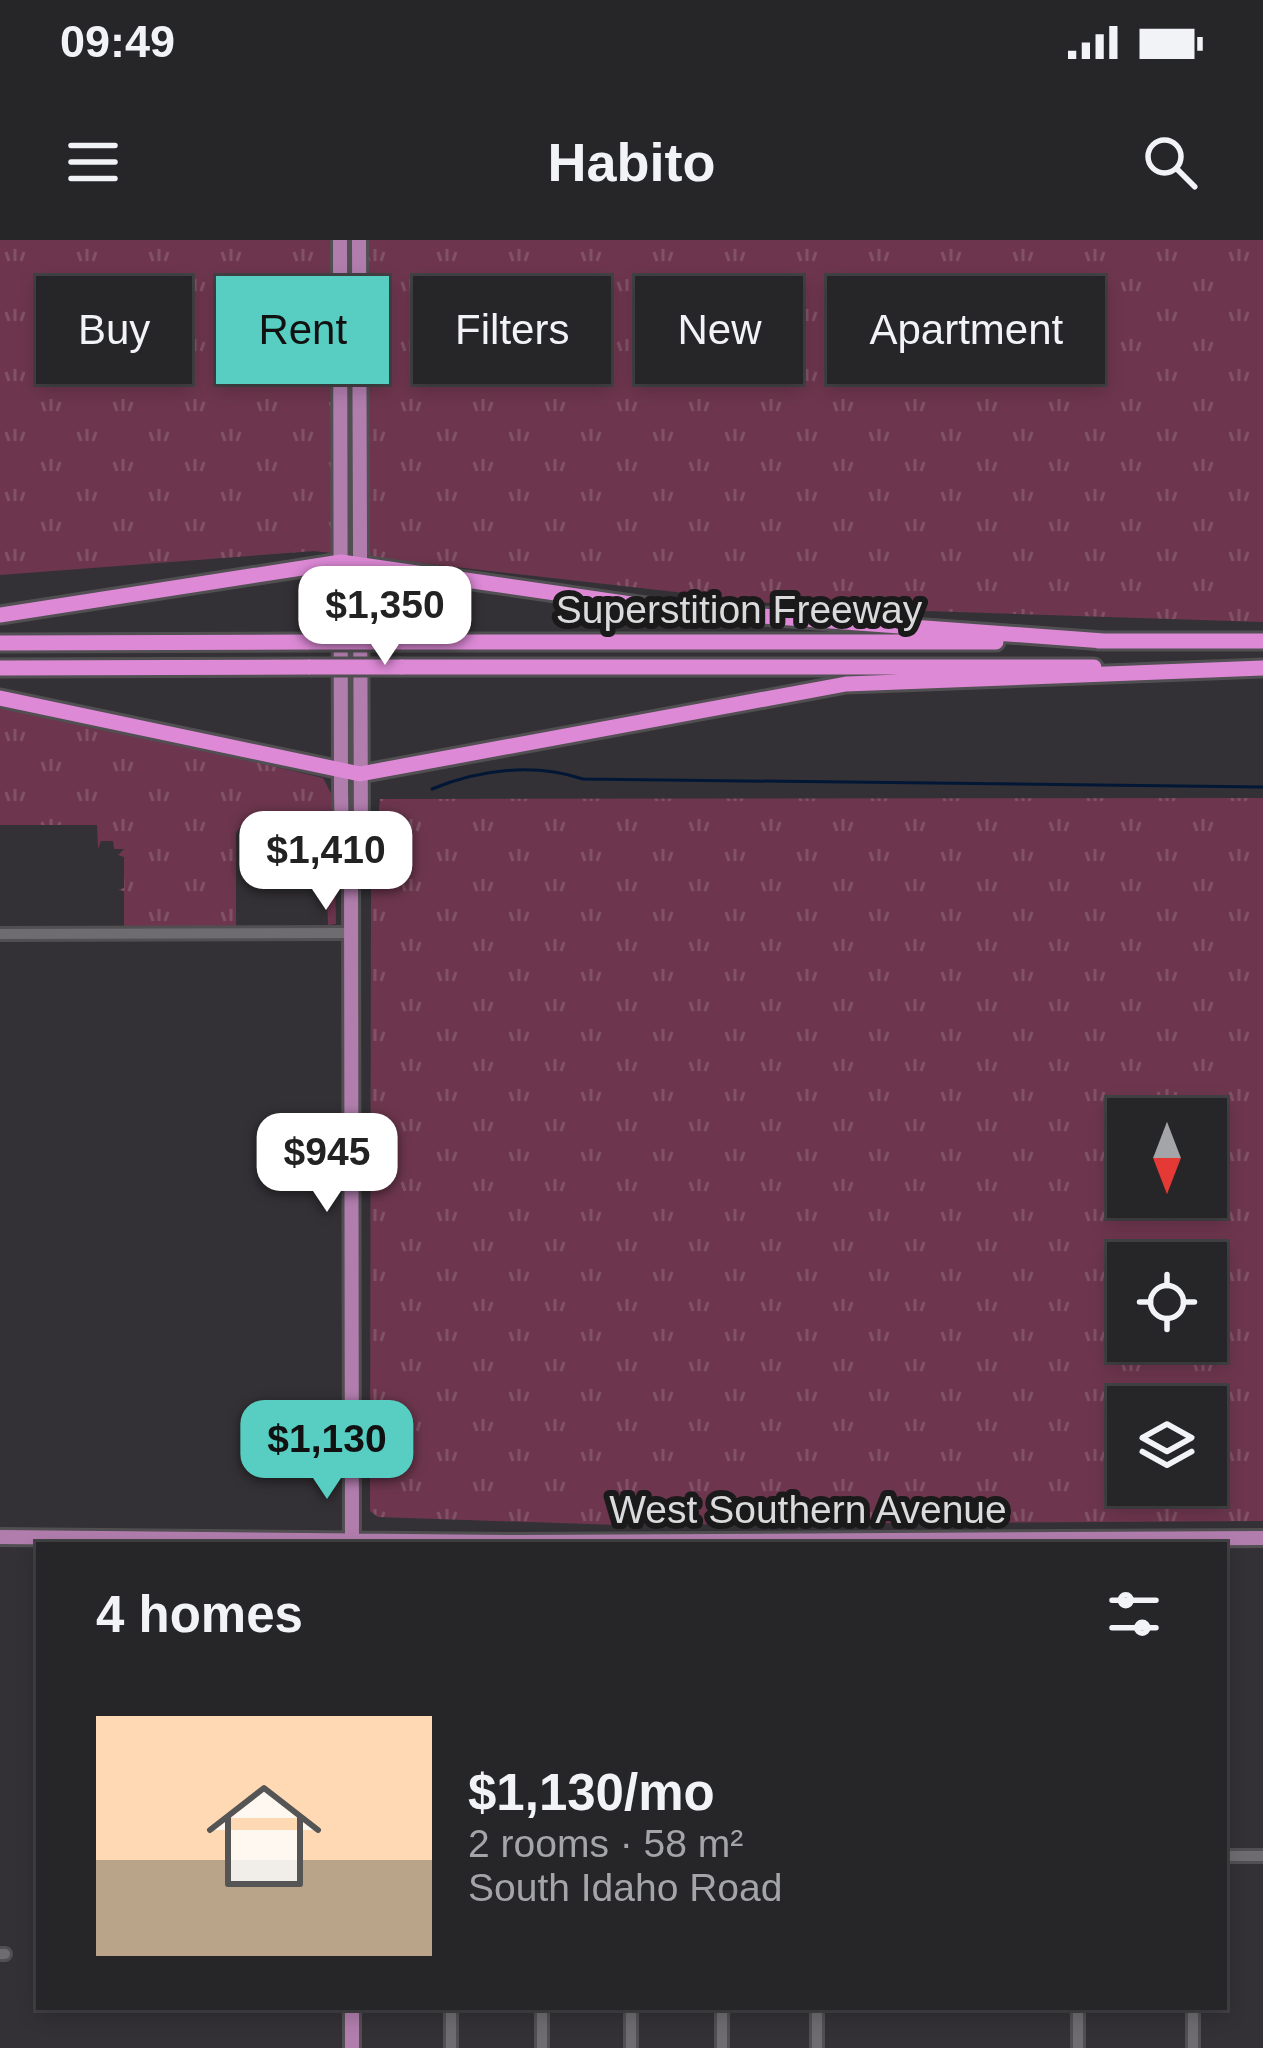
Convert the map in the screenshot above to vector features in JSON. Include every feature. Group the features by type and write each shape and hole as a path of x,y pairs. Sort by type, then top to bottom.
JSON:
{"highway":[{"path":"0,616 341,562 666,609 1104,641"},
{"name":"Superstition Freeway","path":"0,643 1263,640"},
{"name":"Superstition Freeway","path":"0,668 1263,668"},
{"path":"0,698 360,773 846,684 1263,668"}],"main road":[{"path":"340,240 342,846 351,864 352,1541"},
{"path":"351,864 361,847 359,240"},
{"name":"West Southern Avenue","path":"0,1537 405,1542"},
{"name":"West Southern Avenue","path":"996,1542 1263,1538"},
{"path":"352,2010 352,2048"}],"street":[{"path":"0,934 351,933"},
{"path":"1227,1856 1263,1856"},
{"path":"451,2010 451,2048"},
{"path":"542,2010 542,2048"},
{"path":"632,2010 632,2048"},
{"path":"722,2010 722,2048"},
{"path":"817,2010 817,2048"},
{"path":"1078,2010 1078,2048"},
{"path":"1193,2010 1193,2048"}],"green space":[{"path":"0,240 1263,240 1263,622 807,607 314,551 0,575"},
{"path":"0,702 323,778 333,797 336,924 328,925 325,838 311,829 270,830 267,848 260,849 265,833 259,833 258,825 241,826 236,833 236,926 124,926 124,891 118,890 124,888 124,857 118,855 124,849 114,849 113,841 101,841 98,849 97,825 0,825"},
{"path":"1263,798 1263,1521 618,1525 378,1517 370,1511 371,890 380,799"}],"waterway":[{"path":"432,789 488,773 526,770 583,779 1263,787"}]}
